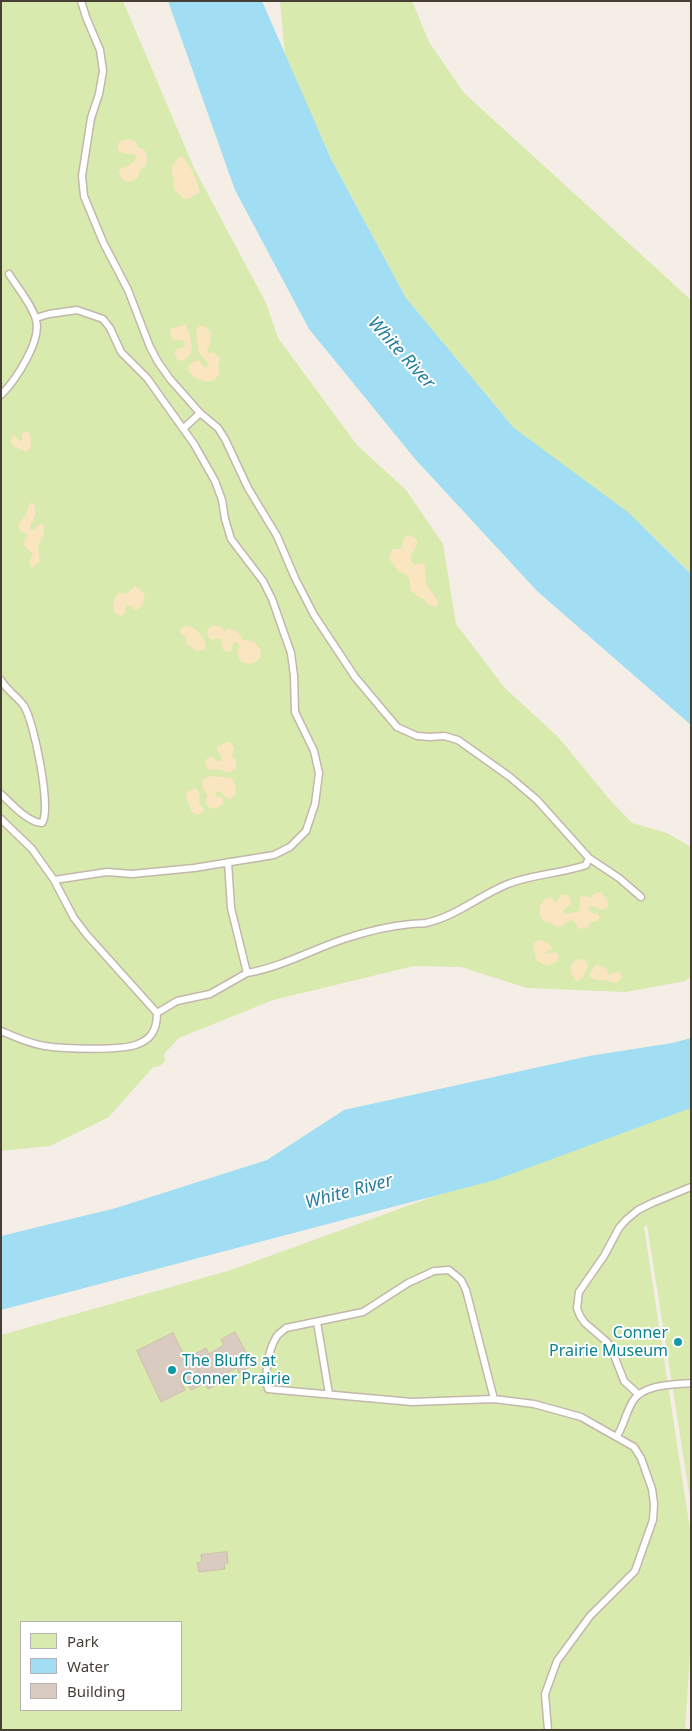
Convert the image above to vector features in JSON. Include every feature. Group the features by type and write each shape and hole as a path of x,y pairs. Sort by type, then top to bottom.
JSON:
{"lane":[{"path":"81,1 100,50 103,71 99,94 91,118 82,176 84,196 103,242 128,290 150,347 158,362 170,380 200,413 218,428 225,439 248,488 277,536 295,578 314,615 355,677 397,727 417,736 444,736 458,740 510,777 537,800 589,858 619,878 641,898"},
{"path":"1,395 25,362 38,325 36,318 9,274"},
{"path":"36,318 77,310 103,318 110,328 121,352 147,378 194,444 215,481 231,539 263,580 272,599 291,653 296,712 314,751 318,773 318,789 312,817 306,831 296,842 274,855 194,868 132,874 107,872 54,880"},
{"path":"183,429 200,413"},
{"path":"1,680 24,706 33,726 45,800 44,820 42,823 37,822 26,816 1,794"},
{"path":"1,820 32,849 54,880 74,918 157,1013 157,1023 150,1036 139,1044 125,1047 47,1046 34,1044 1,1031"},
{"path":"157,1013 177,1001 210,994 248,973 267,970 343,939 374,930 425,923 465,908 485,895 508,884 525,878 570,871 586,865 589,858"},
{"path":"228,862 231,908 248,973"},
{"path":"638,1394 624,1381 607,1342 585,1323 580,1316 577,1308 579,1292 626,1220 638,1210 691,1187"},
{"path":"494,1400 466,1290 461,1280 449,1270 434,1270 408,1282 363,1312 286,1328 277,1336 268,1359 266,1381 268,1389 412,1402 494,1400 534,1404 581,1417 634,1447 641,1458 652,1489 654,1520 635,1571 590,1616 557,1662 545,1694 548,1730"},
{"path":"317,1322 329,1394"},
{"path":"617,1436 632,1402 638,1394 660,1387 691,1383"}],"green space":[{"path":"1,1 123,1 194,168 266,303 278,338 357,445 406,490 443,544 456,624 504,687 559,738 610,800 632,823 667,833 691,847 691,977 685,981 626,992 527,988 461,967 414,966 273,1000 179,1038 164,1054 165,1061 160,1066 153,1067 109,1117 50,1146 1,1151"},
{"path":"280,1 412,1 429,42 464,93 691,300 691,574 646,529 514,428 406,298 331,159 285,56"},
{"path":"691,1103 691,1505 647,1225 644,1227 691,1536 691,1640 685,1730 1,1730 1,1335 231,1270"}],"sand":[{"path":"130,139 137,143 138,148 144,149 147,161 146,166 140,170 138,178 129,182 122,178 119,170 134,162 136,157 134,154 124,154 118,150 118,145 120,141"},
{"path":"180,157 183,157 193,172 200,191 187,199 184,199 174,189 172,167"},
{"path":"184,323 186,324 192,346 190,356 180,361 174,352 184,347 186,343 171,338 170,331 172,328 182,326"},
{"path":"199,326 204,326 211,332 208,353 214,352 220,359 218,367 220,374 214,380 207,382 199,380 188,370 190,364 197,360 205,368 209,365 199,352 196,331"},
{"path":"24,431 29,433 31,441 31,446 26,452 13,446 10,440 14,435 22,441 22,433"},
{"path":"30,503 33,503 35,506 31,530 41,523 44,534 38,548 40,562 32,568 29,561 33,554 23,545 27,534 21,532 18,525 26,514"},
{"path":"410,535 417,540 417,544 411,554 412,562 414,565 424,564 427,585 438,603 436,607 427,604 425,599 420,598 410,590 410,580 405,574 399,572 389,559 391,552 394,549 402,548 404,538"},
{"path":"134,587 139,588 145,595 142,605 137,610 134,610 132,606 127,605 125,607 126,612 122,616 116,614 113,606 118,593 127,594"},
{"path":"212,625 222,627 225,632 227,629 235,631 239,633 243,640 252,641 260,650 259,660 248,664 240,661 237,651 240,646 237,642 233,643 231,651 223,650 220,638 212,640 209,638 207,630"},
{"path":"185,626 193,628 202,636 206,647 203,650 197,651 187,644 186,637 180,631"},
{"path":"230,742 234,748 232,756 236,759 236,769 227,772 218,769 207,769 205,761 209,757 212,756 217,761 221,761 222,757 217,751 217,747"},
{"path":"213,776 234,780 236,793 231,799 228,799 220,791 216,792 215,796 223,798 223,804 210,809 205,802 208,796 202,783 208,777"},
{"path":"194,788 200,793 199,802 204,810 200,814 195,814 191,811 186,798 186,793"},
{"path":"601,892 607,900 608,907 602,910 593,906 589,907 589,912 598,914 600,917 598,921 589,923 589,927 585,929 578,928 574,921 570,920 564,925 556,927 551,923 545,922 540,915 541,904 547,898 551,897 556,903 560,896 565,894 568,896 571,904 563,910 564,913 568,914 578,911 580,898 584,895 590,898 595,893"},
{"path":"541,940 551,945 552,949 545,952 545,954 555,952 559,955 558,961 547,966 536,960 533,945"},
{"path":"578,959 585,960 588,966 583,978 577,981 570,970 574,961"},
{"path":"597,964 608,970 607,975 616,972 621,973 621,979 613,983 590,977 589,974"}],"water":[{"name":"White River","path":"168,1 262,1 331,159 406,298 514,428 629,513 691,574 691,725 537,591 416,460 309,329 235,190"},
{"name":"White River","path":"691,1038 691,1108 495,1180 1,1310 1,1236 116,1208 267,1160 344,1110 589,1056 672,1043"}],"building":[{"path":"235,1332 253,1365 239,1373 237,1368 218,1377 221,1382 208,1389 191,1356 206,1348 209,1354 224,1345 221,1340"},
{"name":"The Bluffs at Conner Prairie","path":"173,1333 187,1361 192,1359 205,1383 191,1390 186,1380 181,1382 185,1390 161,1402 137,1351"},
{"path":"227,1552 228,1563 224,1563 225,1569 199,1572 197,1563 202,1562 201,1555"}],"place":[{"name":"Conner Prairie Museum","path":"678,1342"},
{"name":"The Bluffs at Conner Prairie","path":"172,1370"}]}
